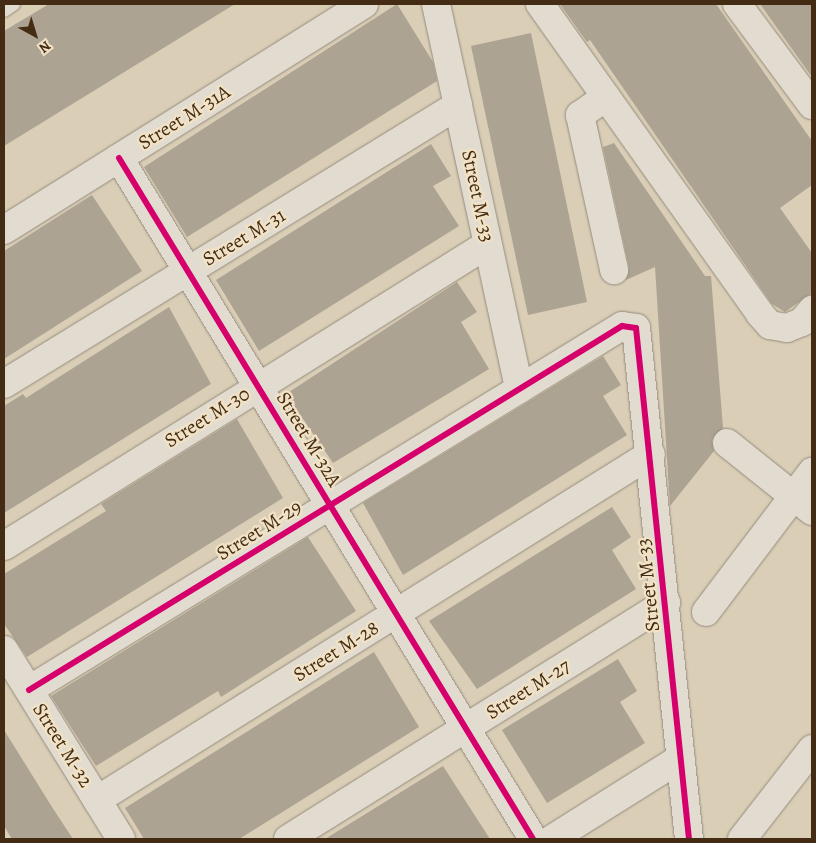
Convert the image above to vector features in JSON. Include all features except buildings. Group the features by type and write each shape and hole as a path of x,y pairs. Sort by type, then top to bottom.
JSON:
{"street":[{"name":"Street M-31A","path":"4,230 364,4"},
{"name":"Street M-33","path":"436,4 519,389"},
{"path":"540,4 770,325 787,328 802,322 812,310"},
{"path":"737,4 812,105"},
{"path":"606,97 580,115 614,270"},
{"name":"Street M-31","path":"4,384 458,105"},
{"name":"Street M-32A","path":"119,158 533,839"},
{"name":"Street M-30","path":"4,546 257,385 488,244"},
{"name":"Street M-29","path":"29,690 622,326 636,328"},
{"name":"Street M-33","path":"636,328 651,454 689,839"},
{"path":"728,443 803,503"},
{"name":"Street M-28","path":"97,800 651,454"},
{"path":"706,612 803,503 812,472"},
{"name":"Street M-27","path":"288,839 666,603"},
{"name":"Street M-32","path":"4,650 121,839"},
{"path":"742,839 812,749"},
{"path":"552,839 681,758"}],"lane":[{"path":"4,10 13,4"}],"cycle path":[{"path":"119,158 533,839"},
{"path":"29,690 622,326 636,328 689,839"}]}
